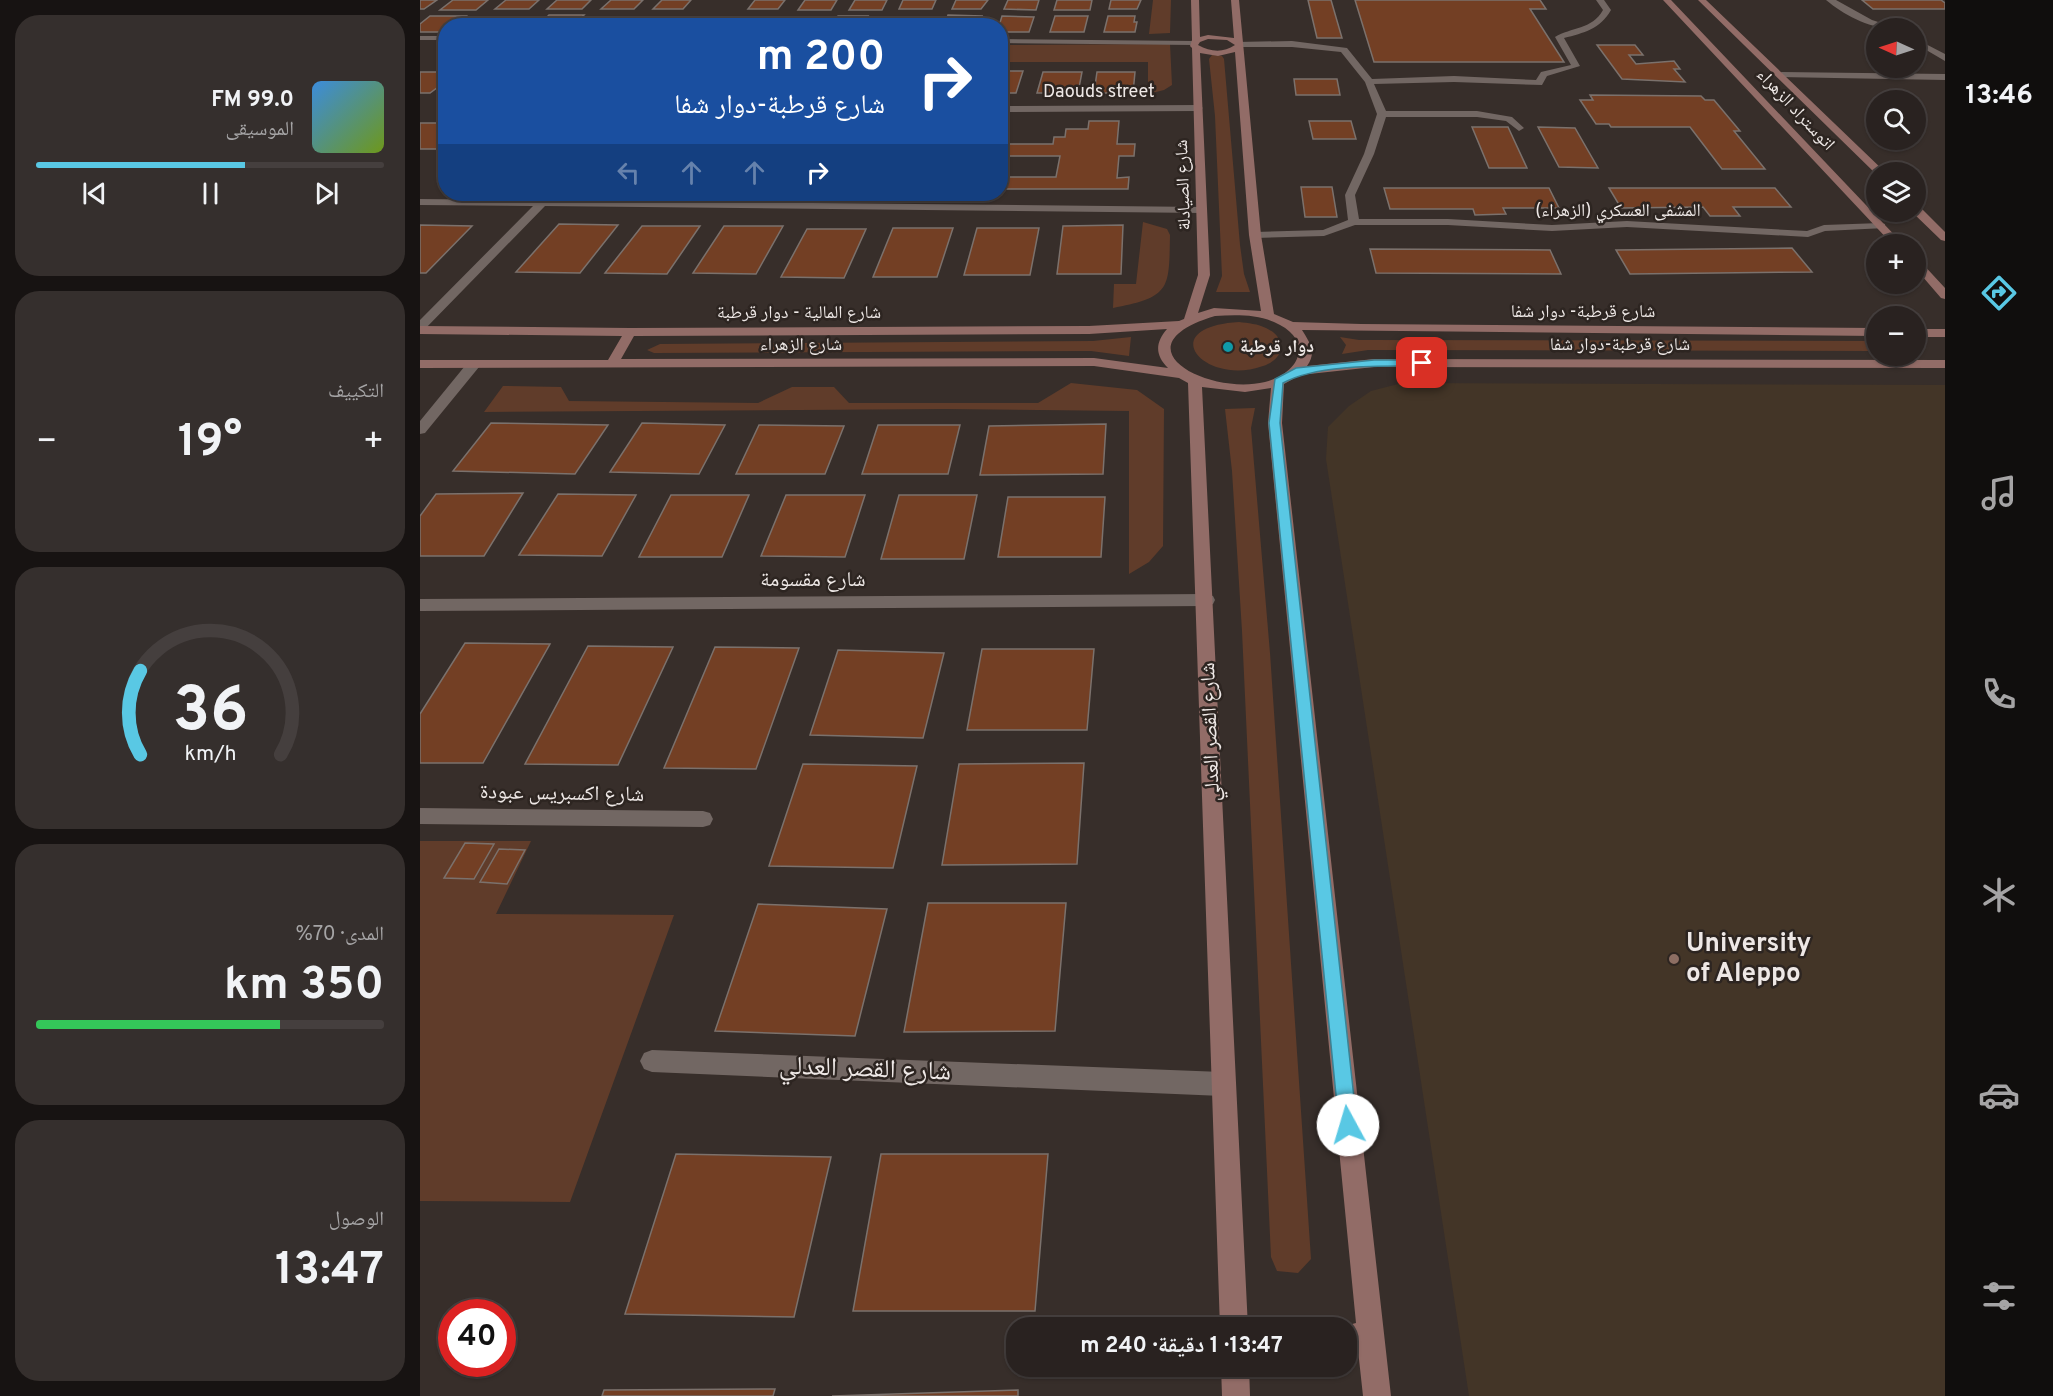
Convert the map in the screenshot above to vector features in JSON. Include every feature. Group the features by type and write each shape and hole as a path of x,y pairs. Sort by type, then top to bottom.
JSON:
{"street":[{"name":"شارع الصيادلة","path":"1184,322 1204,275 1195,0"},
{"path":"1235,0 1255,235 1268,316"},
{"path":"1369,82 1454,79 1539,83 1544,74 1576,66 1559,37 1588,28 1603,20 1606,10 1600,0"},
{"name":"اتوستراد الزهراء","path":"1667,0 1889,234"},
{"name":"اتوستراد الزهراء","path":"1702,0 1870,162"},
{"path":"1830,0 1866,20"},
{"path":"1196,44 1215,36 1229,38 1240,44"},
{"path":"420,38 438,38"},
{"path":"1008,41 1196,44 1223,52 1240,44 1292,44 1344,50 1358,64 1369,82 1382,114 1369,154 1350,195 1353,222 1324,233 1255,235"},
{"path":"1926,47 1945,58"},
{"name":"اتوستراد الزهراء","path":"1782,75 1945,77"},
{"name":"Daouds street","path":"1008,109 1198,108"},
{"path":"1382,114 1477,114 1509,119 1519,128"},
{"path":"420,202 564,201"},
{"path":"771,201 1202,210"},
{"path":"420,328 543,202"},
{"path":"1926,218 1945,238"},
{"name":"المشفى العسكري (الزهراء)","path":"1353,222 1448,222 1552,228 1626,224 1808,234 1824,228 1881,226"},
{"path":"1926,274 1945,295"},
{"path":"1224,312 1268,316 1290,326 1301,336 1307,348 1305,360 1287,376 1259,387 1237,389 1215,387 1188,377 1168,362 1163,349 1167,336 1184,322 1224,312"},
{"name":"شارع المالية - دوار قرطبة","path":"420,328 630,332 1089,330 1184,322"},
{"name":"شارع قرطبة- دوار شفا","path":"1290,326 1866,332"},
{"path":"612,363 630,332"},
{"path":"1926,333 1945,333"},
{"name":"شارع الزهراء","path":"420,364 1094,362 1188,377"},
{"name":"شارع قرطبة-دوار شفا","path":"1287,376 1374,363 1945,364"},
{"path":"420,430 474,364"},
{"path":"1287,376 1275,423 1359,1336 1377,1396"},
{"name":"شارع القصر العدلي","path":"1188,377 1207,600 1222,1084 1233,1317"},
{"name":"شارع مقسومة","path":"420,605 1207,600"},
{"name":"شارع اكسبريس عبودة","path":"420,816 703,819"},
{"name":"شارع القصر العدلي","path":"652,1061 1222,1084"},
{"path":"1235,1377 1236,1396"}],"shaded area":[{"path":"1153,0 1171,0 1170,33 1149,34"},
{"path":"1170,44 1172,85 1164,90 1148,94 1148,62 1008,62 1008,45"},
{"path":"1212,55 1222,56 1224,59 1240,245 1244,274 1250,292 1216,292 1222,276 1215,116 1209,59"},
{"path":"1143,222 1167,229 1170,235 1167,279 1163,288 1146,300 1113,308 1114,284 1136,284"},
{"path":"1239,322 1266,328 1278,337 1281,348 1276,359 1263,366 1242,370 1222,369 1207,363 1197,354 1193,344 1198,334 1213,326"},
{"path":"1131,337 1129,356 1091,351 654,353 647,350 660,344 1093,341"},
{"path":"1340,337 1359,340 1866,341 1866,351 1368,350 1342,354 1346,345"},
{"path":"1071,383 1137,390 1164,409 1163,546 1149,562 1129,574 1129,411 945,409 484,412 503,386 561,387 569,401 758,403 792,387 834,387 849,403 1038,403"},
{"name":"University of Aleppo","path":"1402,383 1945,385 1945,1396 1469,1396 1326,459 1328,427 1349,406 1371,391"},
{"path":"1255,408 1251,428 1270,653 1311,1259 1298,1273 1277,1271 1271,1257 1242,631 1232,471 1225,409"},
{"path":"420,841 531,841 496,914 674,915 570,1202 420,1201"}],"building":[{"path":"420,0 437,0 424,9 420,9"},
{"path":"453,0 488,0 476,10 440,10"},
{"path":"506,0 539,0 529,9 495,9"},
{"path":"557,0 591,0 582,9 547,9"},
{"path":"611,0 643,0 634,9 601,9"},
{"path":"662,0 691,0 683,9 653,9"},
{"path":"755,0 785,0 778,9 748,9"},
{"path":"805,0 837,0 831,10 798,10"},
{"path":"855,0 887,0 882,10 849,10"},
{"path":"903,0 936,0 932,9 899,9"},
{"path":"956,0 988,0 981,9 952,9"},
{"path":"1008,0 1039,0 1036,10 1004,9"},
{"path":"1057,0 1092,0 1090,10 1054,10"},
{"path":"1111,0 1141,0 1137,9 1109,9"},
{"path":"1308,0 1331,0 1342,38 1317,38"},
{"path":"1355,0 1540,0 1546,9 1530,9 1564,62 1374,62"},
{"path":"1862,0 1941,0 1945,3 1945,9 1873,9"},
{"path":"549,15 584,15 581,18 546,18"},
{"path":"948,15 982,16 981,18 947,18"},
{"path":"430,16 466,16 464,18 438,18 438,32 420,32 420,24"},
{"path":"838,16 868,16 867,18 837,18"},
{"path":"1002,16 1034,17 1029,32 1008,32 1008,18 1001,18"},
{"path":"1055,16 1088,16 1084,32 1050,32"},
{"path":"1108,16 1135,16 1134,22 1137,22 1135,32 1104,32"},
{"path":"1597,45 1635,45 1643,55 1629,55 1636,64 1674,61 1680,69 1674,69 1685,82 1622,79"},
{"path":"1008,71 1023,71 1016,93 1008,93"},
{"path":"420,72 438,72 438,87 430,93 420,93"},
{"path":"1043,72 1082,72 1078,93 1037,93"},
{"path":"1097,72 1135,72 1133,93 1094,93"},
{"path":"1294,79 1337,79 1340,95 1296,95"},
{"path":"1590,95 1701,96 1705,100 1714,100 1740,131 1734,131 1765,169 1722,169 1690,127 1611,127 1609,124 1596,124 1580,100 1593,100"},
{"path":"1089,121 1119,121 1117,144 1135,144 1134,156 1119,156 1117,178 1129,177 1128,189 1008,189 1008,177 1056,177 1060,156 1008,156 1008,144 1053,144 1054,137 1065,137 1066,129 1088,129"},
{"path":"1309,121 1351,121 1356,139 1313,139"},
{"path":"420,123 438,123 438,147 420,149"},
{"path":"1472,127 1508,127 1527,168 1489,168"},
{"path":"1538,127 1575,128 1598,168 1559,167"},
{"path":"1301,187 1332,187 1337,217 1305,217"},
{"path":"1384,188 1549,188 1559,208 1503,208 1506,214 1475,215 1473,209 1390,209"},
{"path":"1609,188 1775,188 1791,207 1733,207 1740,216 1710,216 1703,207 1621,208"},
{"path":"559,224 618,225 580,273 516,272"},
{"path":"420,225 472,226 426,273 420,273"},
{"path":"1123,225 1121,274 1057,274 1063,226"},
{"path":"642,226 700,226 667,274 605,273"},
{"path":"724,226 783,226 756,274 693,273"},
{"path":"893,228 953,228 937,277 873,277"},
{"path":"977,228 1039,228 1030,275 964,275"},
{"path":"807,229 866,229 844,278 781,277"},
{"path":"1792,248 1812,272 1630,274 1616,250"},
{"path":"1370,249 1550,250 1561,274 1376,273"},
{"path":"491,423 608,425 575,474 453,471"},
{"path":"642,423 725,425 699,474 610,472"},
{"path":"1106,424 1103,474 980,475 989,426"},
{"path":"759,425 844,426 825,474 736,474"},
{"path":"878,425 960,425 948,474 862,474"},
{"path":"523,493 484,556 420,556 420,516 436,494"},
{"path":"558,494 636,495 602,556 519,555"},
{"path":"671,495 749,495 722,557 639,557"},
{"path":"786,495 865,495 845,557 761,556"},
{"path":"899,495 977,495 964,559 881,559"},
{"path":"1008,497 1105,497 1101,557 998,557"},
{"path":"465,643 550,644 483,763 420,763 420,714"},
{"path":"588,646 673,647 618,765 525,764"},
{"path":"715,647 799,648 756,769 664,768"},
{"path":"982,649 1094,649 1087,730 967,730"},
{"path":"838,650 944,653 923,738 810,735"},
{"path":"1084,763 1077,864 942,865 959,764"},
{"path":"803,764 917,766 893,868 769,866"},
{"path":"465,843 494,844 474,879 444,878"},
{"path":"499,849 525,850 507,884 480,882"},
{"path":"928,903 1066,903 1055,1031 904,1032"},
{"path":"758,904 887,909 855,1036 715,1031"},
{"path":"676,1154 831,1157 794,1317 625,1314"},
{"path":"881,1154 1048,1154 1035,1311 853,1311"},
{"path":"775,1389 773,1396 602,1396 604,1390"},
{"path":"1018,1390 1018,1396 832,1396"}],"place":[{"name":"دوار قرطبة","path":"1228,347"},
{"name":"University of Aleppo","path":"1674,959"}],"route":[{"path":"1348,1125 1275,423 1278,381 1296,371 1374,363 1422,363"}]}
